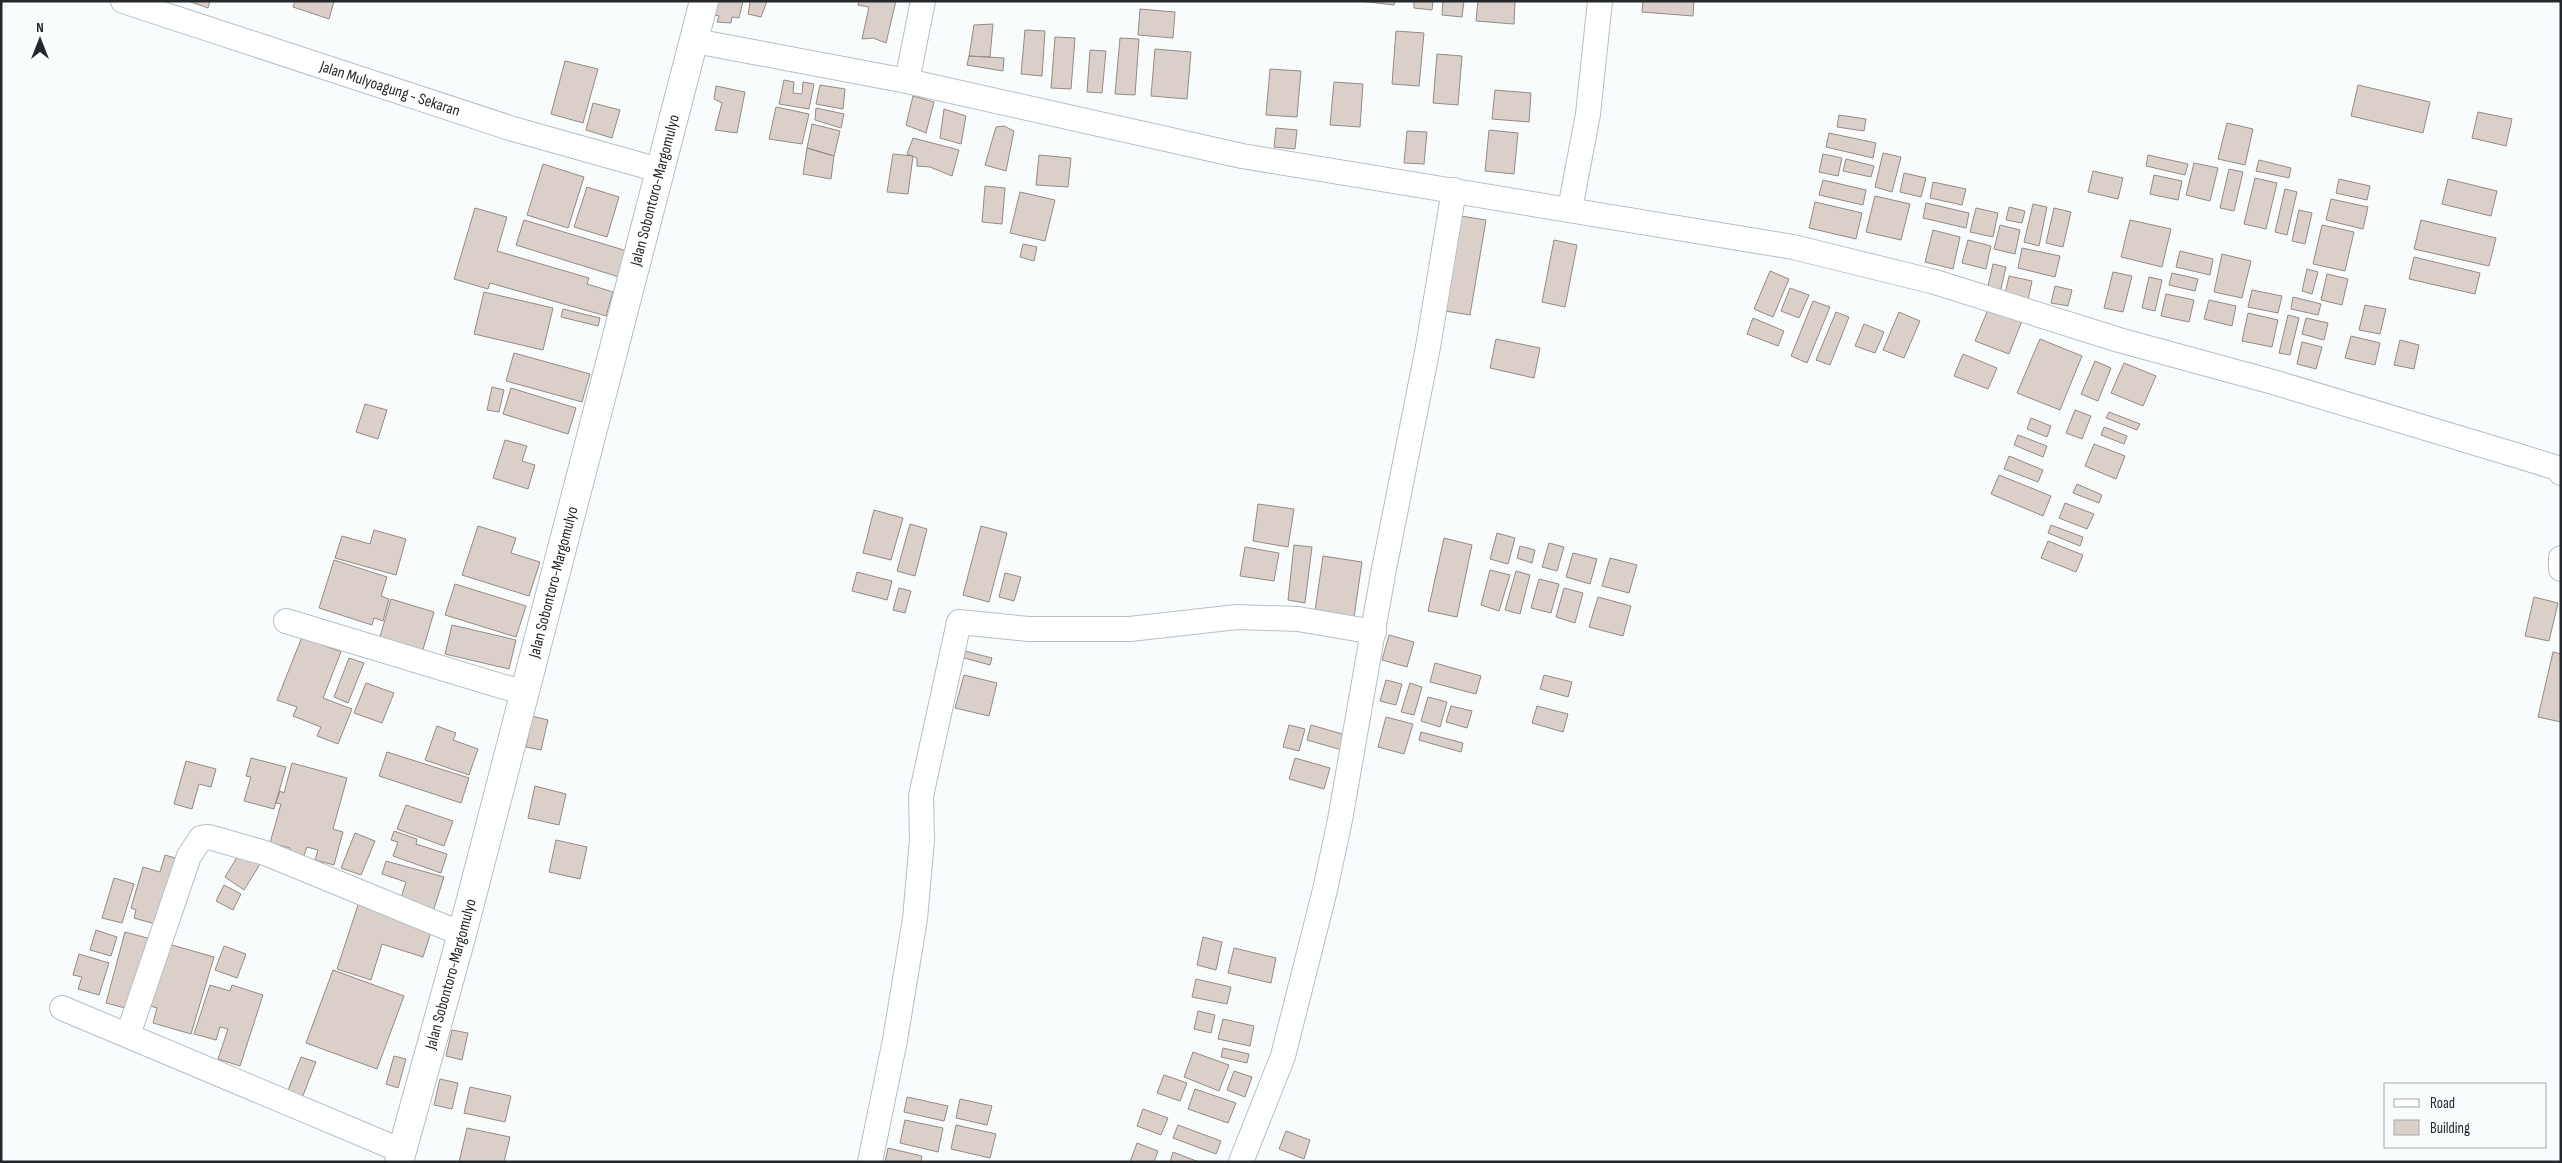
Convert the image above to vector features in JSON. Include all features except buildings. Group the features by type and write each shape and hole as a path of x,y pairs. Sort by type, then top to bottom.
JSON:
{"street":[{"name":"Jalan Mulyoagung - Sekaran","path":"123,1 513,129 659,170"},
{"name":"Jalan Sobontoro-Margomulyo","path":"402,1158 704,1"},
{"path":"907,81 924,1"},
{"path":"1570,209 1588,114 1600,1"},
{"path":"695,41 907,81 1242,156 1793,247 1935,282 2110,337 2273,382 2493,448 2557,468 2561,473"},
{"path":"1241,1162 1286,1047 1336,838 1428,347 1454,190"},
{"path":"2561,558 2561,569"},
{"path":"870,1162 895,1040 915,919 922,840 921,796 958,622 1030,629 1130,629 1236,617 1298,619 1374,632"},
{"path":"286,621 524,693"},
{"path":"128,1035 189,856 201,838 209,837 265,853 462,934"},
{"path":"62,1008 128,1035 402,1158"}]}
